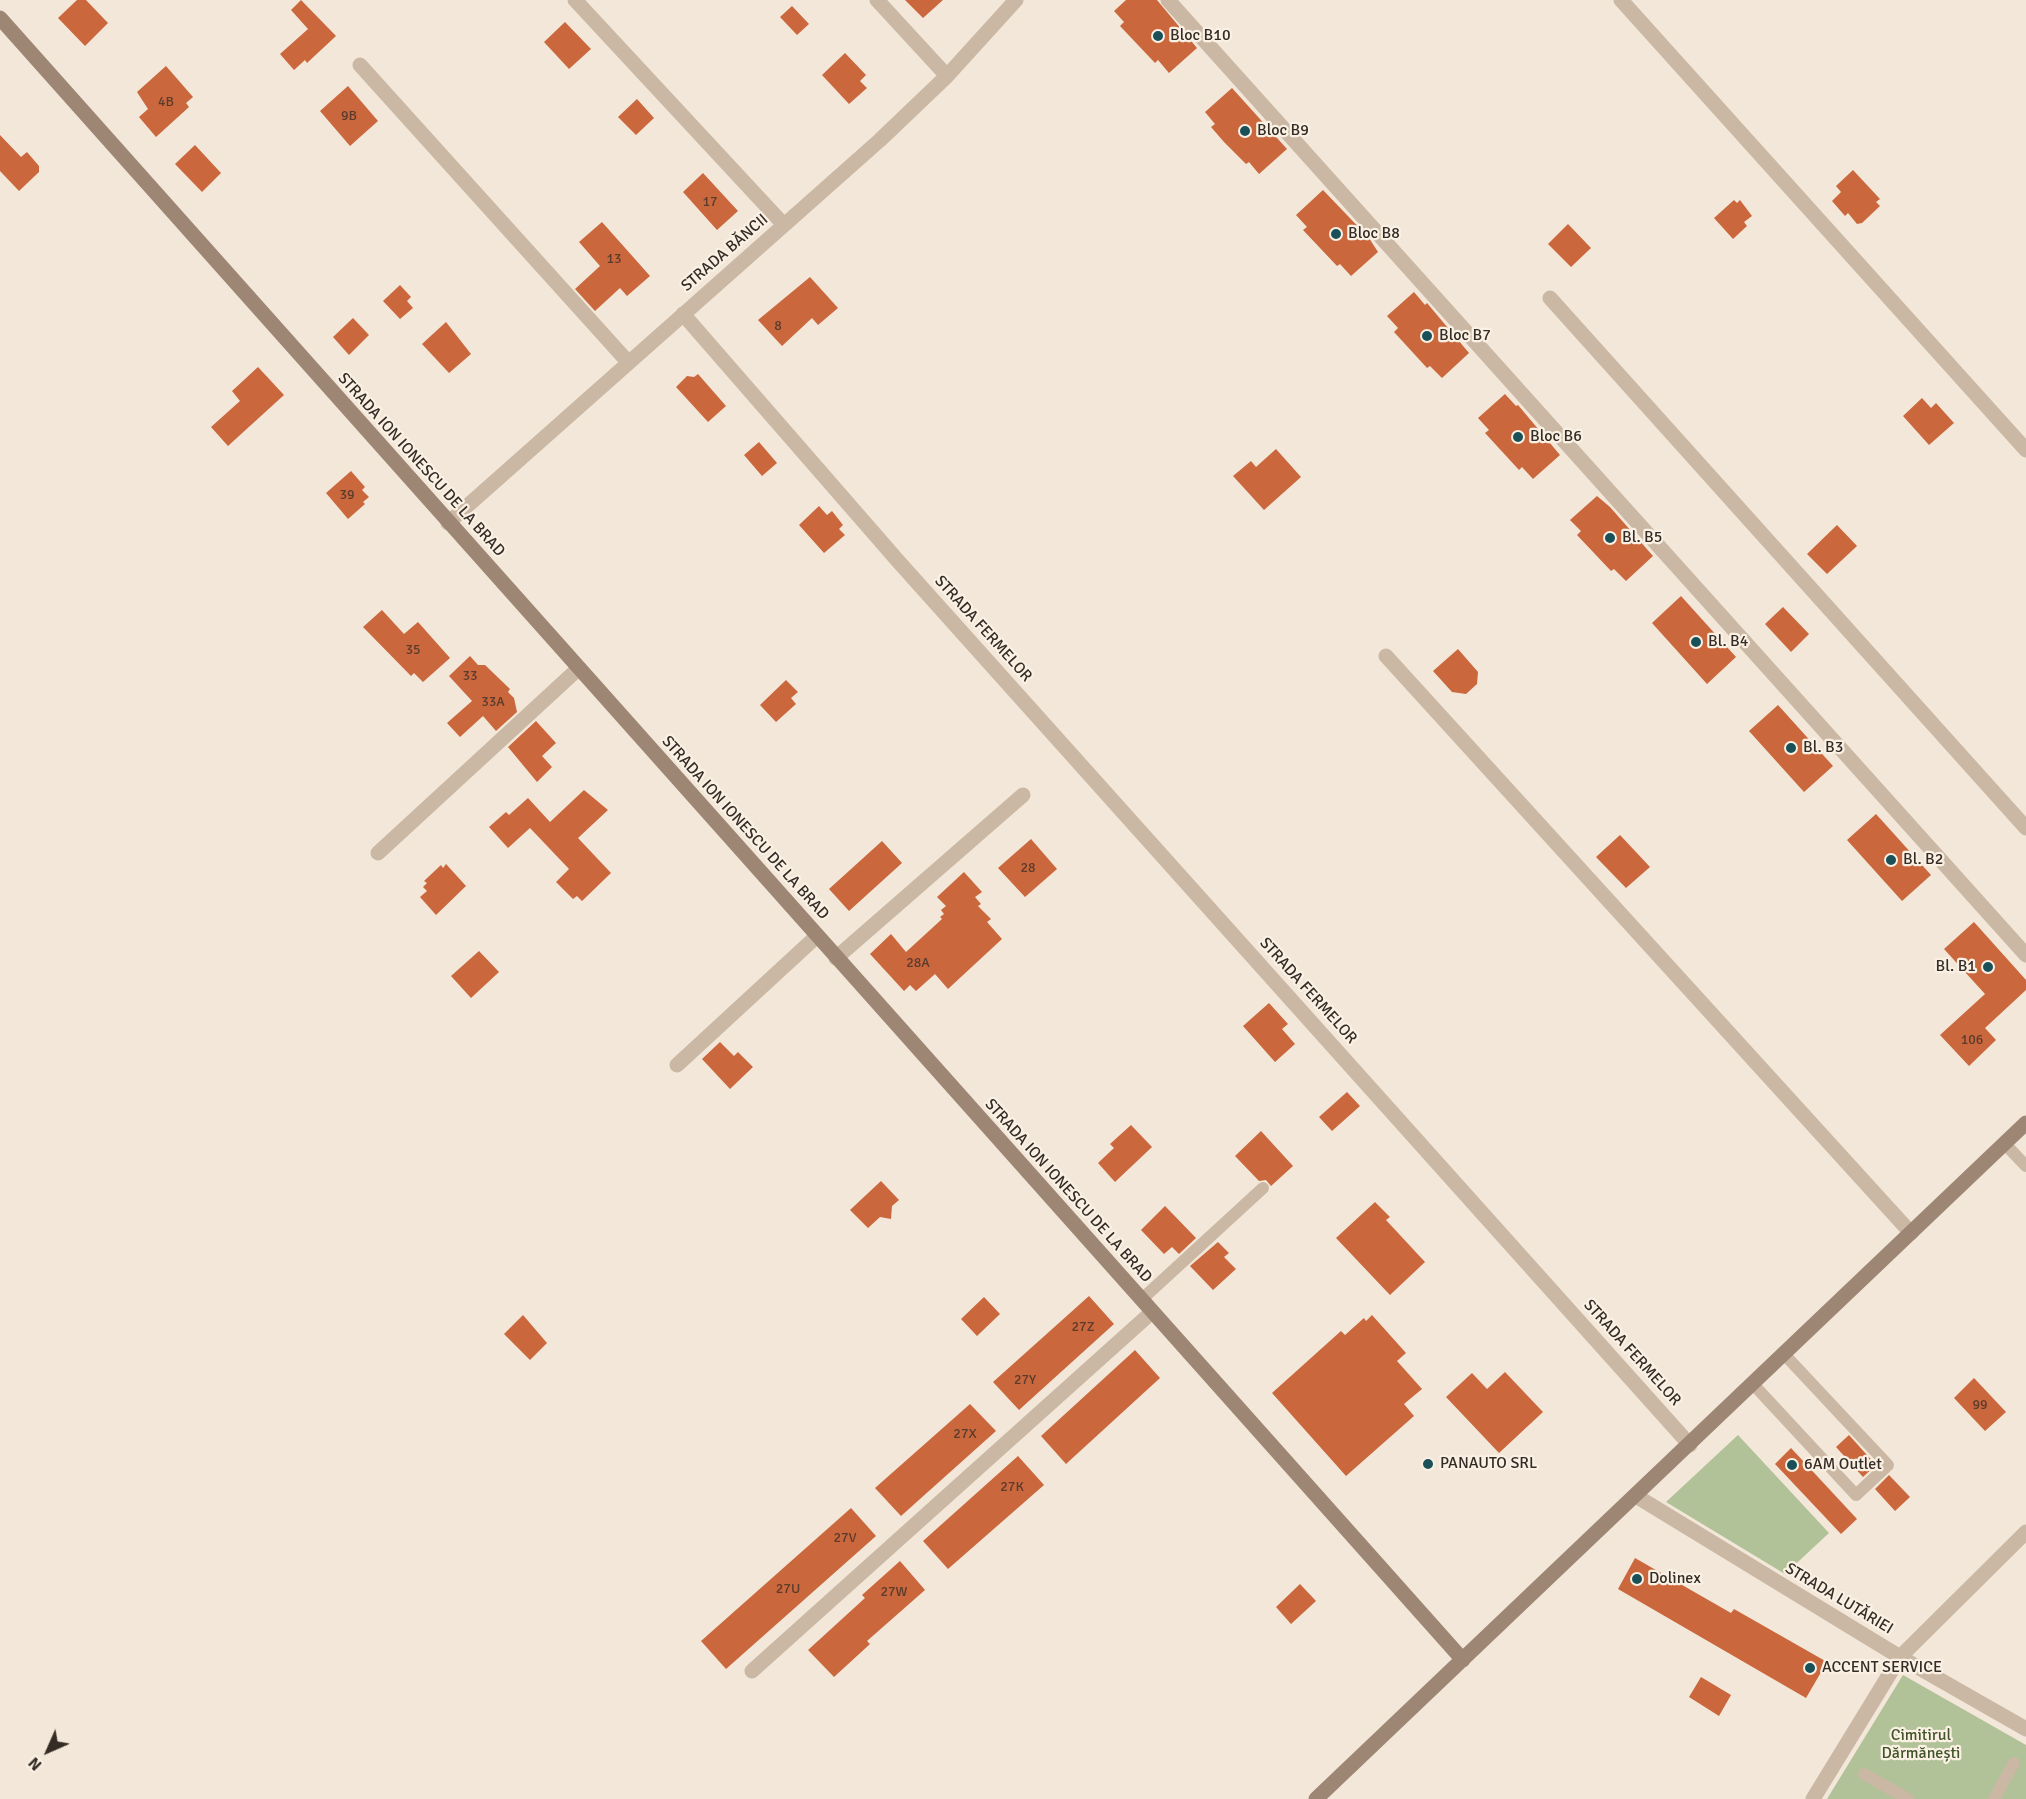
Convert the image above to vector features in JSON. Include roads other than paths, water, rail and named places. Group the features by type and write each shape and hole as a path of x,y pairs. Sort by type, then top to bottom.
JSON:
{"street":[{"path":"575,0 784,225"},
{"path":"877,0 946,76"},
{"name":"STRADA BĂNCII","path":"448,523 880,140 946,76 1016,0"},
{"path":"1168,0 2026,955"},
{"path":"1621,0 2026,450"},
{"name":"STRADA ION IONESCU DE LA BRAD","path":"0,18 1463,1660"},
{"path":"360,65 628,362"},
{"path":"1550,298 2026,828"},
{"name":"STRADA FERMELOR","path":"683,314 898,561 1690,1445"},
{"path":"1386,656 1911,1233"},
{"path":"378,853 579,668"},
{"path":"836,958 1023,795"},
{"path":"677,1065 817,936"},
{"path":"1316,1799 2026,1124"},
{"path":"752,1671 1152,1312"},
{"name":"STRADA LUTĂRIEI","path":"1636,1496 1900,1657 2026,1729"},
{"path":"1813,1799 1900,1657 2026,1532"}],"lane":[{"path":"2005,1144 2026,1166"},
{"path":"1141,1300 1263,1188"},
{"path":"1753,1384 1856,1495 1888,1465 1784,1354"},
{"path":"1994,1799 2014,1763"},
{"path":"1864,1774 1908,1799"}],"place":[{"name":"Bloc B10","path":"1158,36"},
{"name":"Bloc B9","path":"1245,131"},
{"name":"Bloc B8","path":"1336,234"},
{"name":"Bloc B7","path":"1427,336"},
{"name":"Bloc B6","path":"1518,437"},
{"name":"Bl. B5","path":"1610,538"},
{"name":"Bl. B4","path":"1696,642"},
{"name":"Bl. B3","path":"1791,748"},
{"name":"Bl. B2","path":"1891,860"},
{"name":"Bl. B1","path":"1988,967"},
{"name":"PANAUTO SRL","path":"1428,1464"},
{"name":"6AM Outlet","path":"1792,1465"},
{"name":"Dolinex","path":"1637,1579"},
{"name":"ACCENT SERVICE","path":"1810,1668"}],"park label":[{"name":"Cimitirul Dărmănești","path":"1921,1745"}]}
